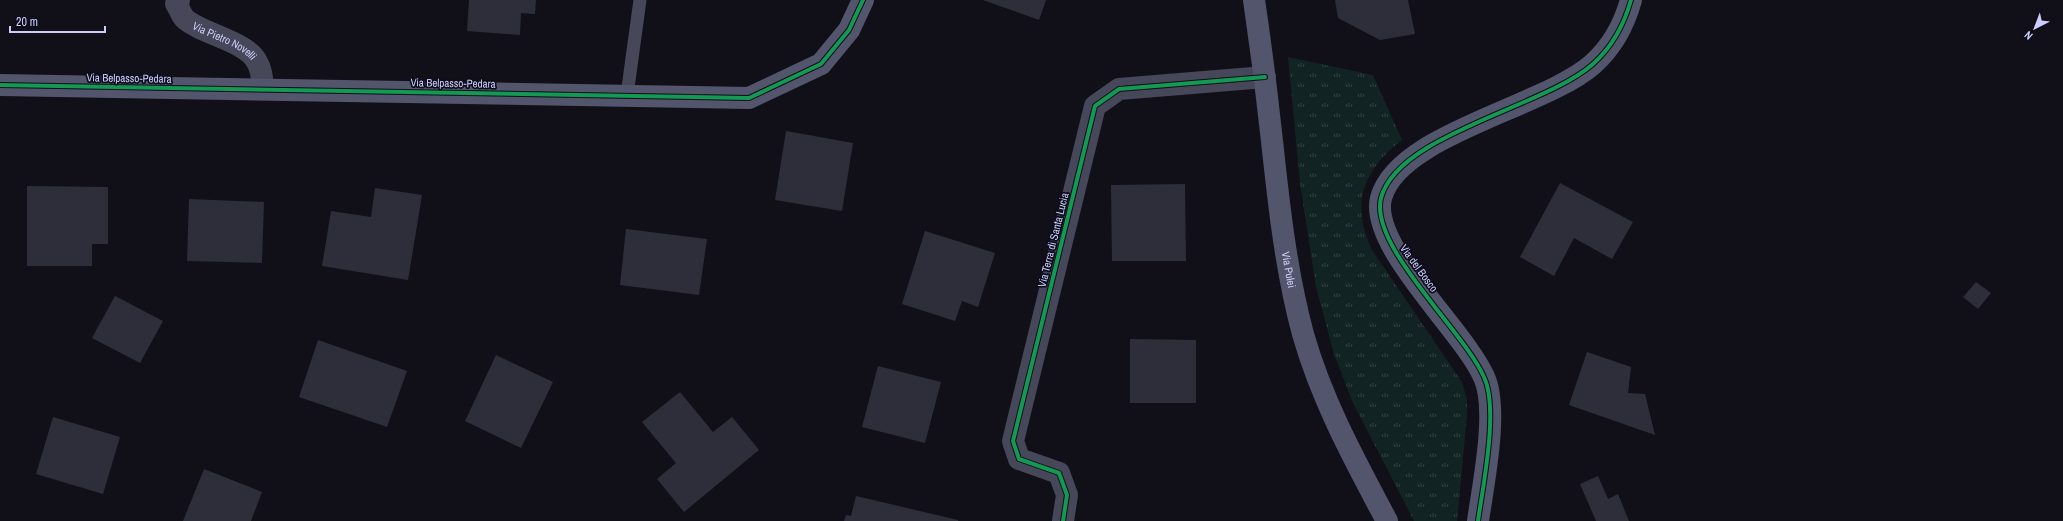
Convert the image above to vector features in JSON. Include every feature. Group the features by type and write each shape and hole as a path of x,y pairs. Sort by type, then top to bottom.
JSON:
{"street":[{"name":"Via Pietro Novelli","path":"179,0 176,4 184,17 199,27 250,53 257,61 262,75 263,89"},
{"name":"Via Belpasso-Pedara","path":"0,85 749,98 821,64 849,30 863,0"},
{"name":"Via Pulei","path":"1254,0 1265,77 1281,220 1289,272 1304,334 1323,392 1349,448 1387,521"},
{"name":"Via del Bosco","path":"1478,521 1492,410 1485,378 1469,350 1394,251 1382,224 1381,199 1390,178 1412,157 1453,134 1572,79 1592,65 1611,46 1626,18 1631,0"},
{"name":"Via Terra di Santa Lucia","path":"1063,521 1067,495 1059,473 1019,459 1013,441 1095,106 1119,89 1265,77"}],"lane":[{"path":"626,95 640,0"}],"green space":[{"path":"1288,57 1373,75 1402,140 1378,163 1370,176 1364,189 1362,218 1365,233 1372,250 1462,382 1467,399 1467,416 1457,521 1414,521 1353,403 1334,354 1316,287 1300,183"}],"building":[{"path":"469,0 536,0 535,14 521,13 520,35 467,31"},
{"path":"983,0 1046,0 1039,20"},
{"path":"1335,0 1408,0 1415,34 1380,40 1338,18"},
{"path":"786,131 853,143 842,211 775,200"},
{"path":"1560,183 1633,222 1612,259 1574,238 1554,276 1520,257"},
{"path":"1185,184 1186,261 1112,261 1111,185"},
{"path":"27,186 108,187 108,244 92,244 92,266 27,266"},
{"path":"375,188 422,195 408,280 322,266 331,211 371,217"},
{"path":"189,199 264,202 262,263 187,261"},
{"path":"626,229 707,239 699,295 620,285"},
{"path":"925,231 995,253 978,307 962,301 955,321 902,304"},
{"path":"1976,282 1991,293 1978,309 1963,297"},
{"path":"115,296 163,321 140,363 92,338"},
{"path":"1130,339 1196,340 1196,403 1130,403"},
{"path":"318,340 407,371 387,427 299,397"},
{"path":"1587,352 1631,367 1628,393 1645,394 1655,435 1569,405"},
{"path":"496,355 553,382 521,448 465,421"},
{"path":"878,366 941,382 925,443 862,427"},
{"path":"680,392 713,432 732,417 759,450 684,512 657,479 676,463 642,422"},
{"path":"53,417 120,437 103,494 36,474"},
{"path":"204,469 262,492 251,521 183,521"},
{"path":"1598,476 1608,499 1618,494 1629,521 1596,521 1580,484"},
{"path":"856,496 958,521 844,521 846,515 851,516"}],"cycle path":[{"path":"0,85 749,98 821,64 849,30 863,0"},
{"path":"1478,521 1486,468 1490,427 1488,391 1484,377 1458,336 1403,264 1389,240 1381,218 1381,198 1393,176 1415,156 1443,139 1475,123 1542,94 1571,79 1593,64 1612,43 1625,18 1631,0"},
{"path":"1063,521 1067,495 1059,473 1019,459 1013,441 1095,106 1119,89 1265,77"}]}
